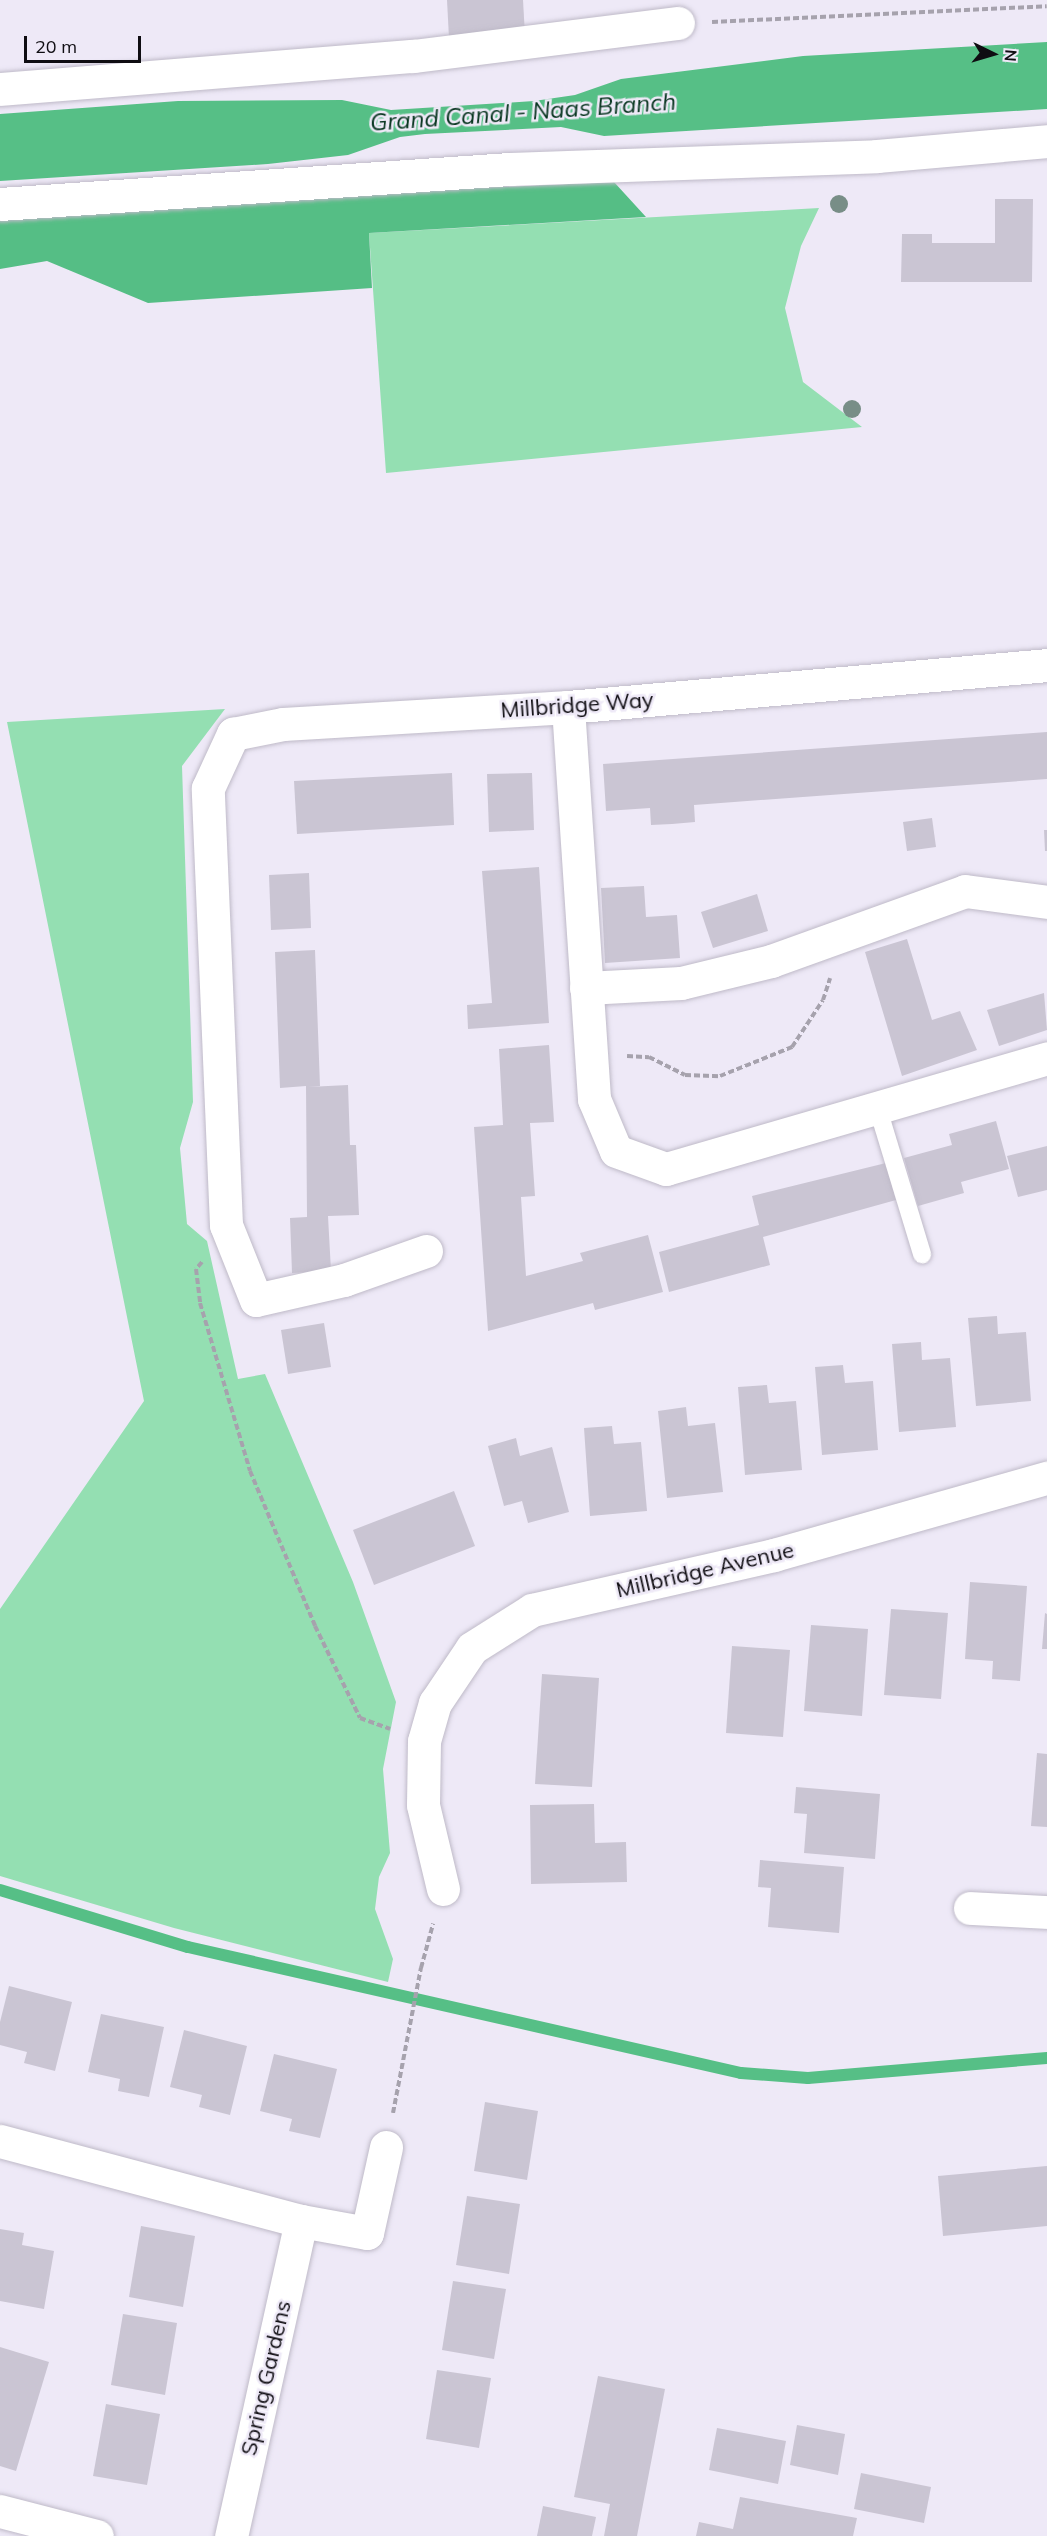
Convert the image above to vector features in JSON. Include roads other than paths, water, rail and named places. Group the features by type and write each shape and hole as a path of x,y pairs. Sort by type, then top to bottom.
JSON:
{"street":[{"path":"0,89 413,56 678,23"},
{"path":"0,204 510,169 877,156 1047,141"},
{"name":"Millbridge Way","path":"426,1251 344,1280 256,1300 226,1225 208,855 208,788 233,734 283,724 568,707 1047,665"},
{"path":"568,707 594,1099 616,1151 666,1169 1047,1058"},
{"path":"586,988 681,983 771,961 965,891 1047,902"},
{"name":"Millbridge Avenue","path":"443,1889 423,1805 424,1741 435,1703 472,1648 532,1610 774,1555 1047,1478"},
{"path":"970,1908 1047,1912"},
{"path":"0,2141 301,2221 367,2233 386,2146"},
{"name":"Spring Gardens","path":"231,2536 301,2221"},
{"path":"0,2511 97,2536"}],"lane":[{"path":"878,1109 922,1254"}],"water":[{"name":"Grand Canal - Naas Branch","path":"1047,42 1047,109 604,136 561,127 425,134 400,137 348,155 268,164 0,181 0,114 178,101 342,100 391,110 534,101 575,95 621,79 803,56"}],"waterway":[{"path":"0,1890 188,1947 741,2073 808,2078 1047,2058"}]}
